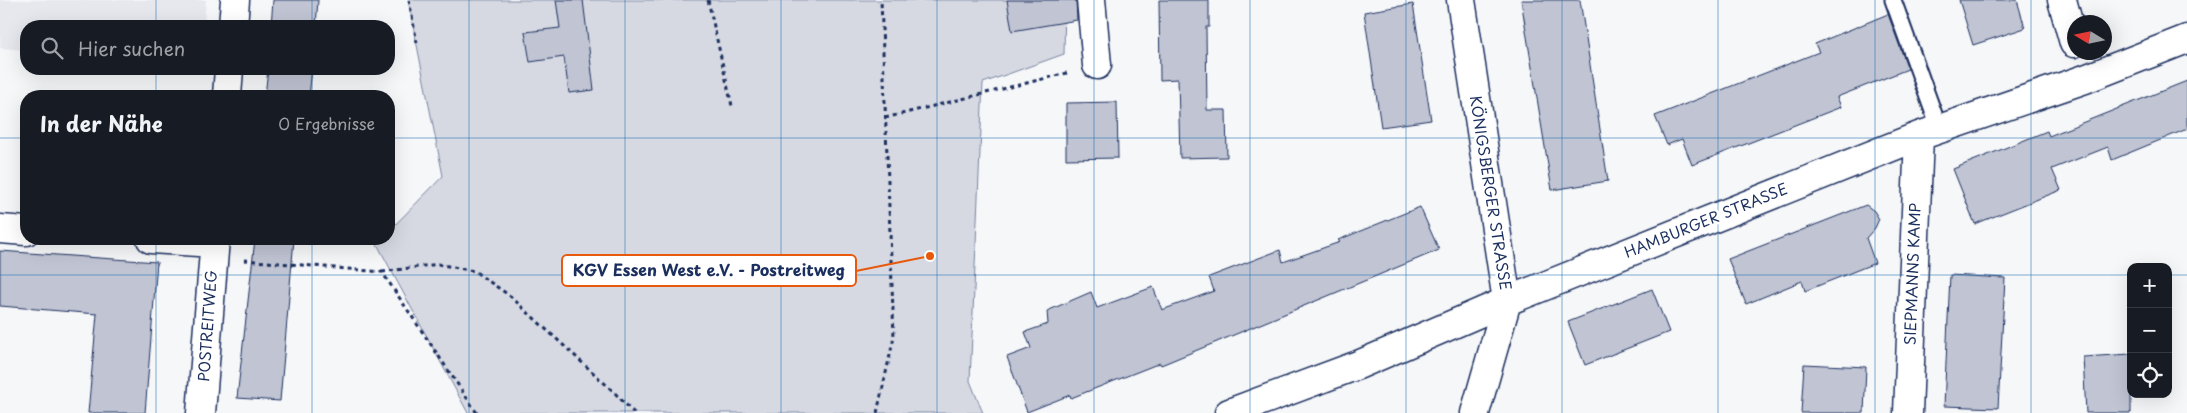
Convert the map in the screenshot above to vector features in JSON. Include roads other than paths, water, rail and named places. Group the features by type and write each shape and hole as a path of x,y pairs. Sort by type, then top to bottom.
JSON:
{"street":[{"path":"233,20 235,0"},
{"path":"1091,0 1097,65"},
{"name":"KÖNIGSBERGER STRASSE","path":"1461,0 1506,301 1474,413"},
{"path":"2062,0 2067,18"},
{"name":"HAMBURGER STRASSE","path":"1229,413 1358,365 1506,301 1929,132 2085,79 2187,39"},
{"path":"2079,60 2085,79"},
{"path":"227,90 229,75"},
{"name":"SIEPMANNS KAMP","path":"1908,413 1929,132"},
{"path":"0,229 20,231"},
{"name":"POSTREITWEG","path":"202,413 214,246"}],"lane":[{"path":"1893,0 1929,132"}],"place":[{"name":"KGV Essen West e.V. - Postreitweg","path":"930,256"}]}
